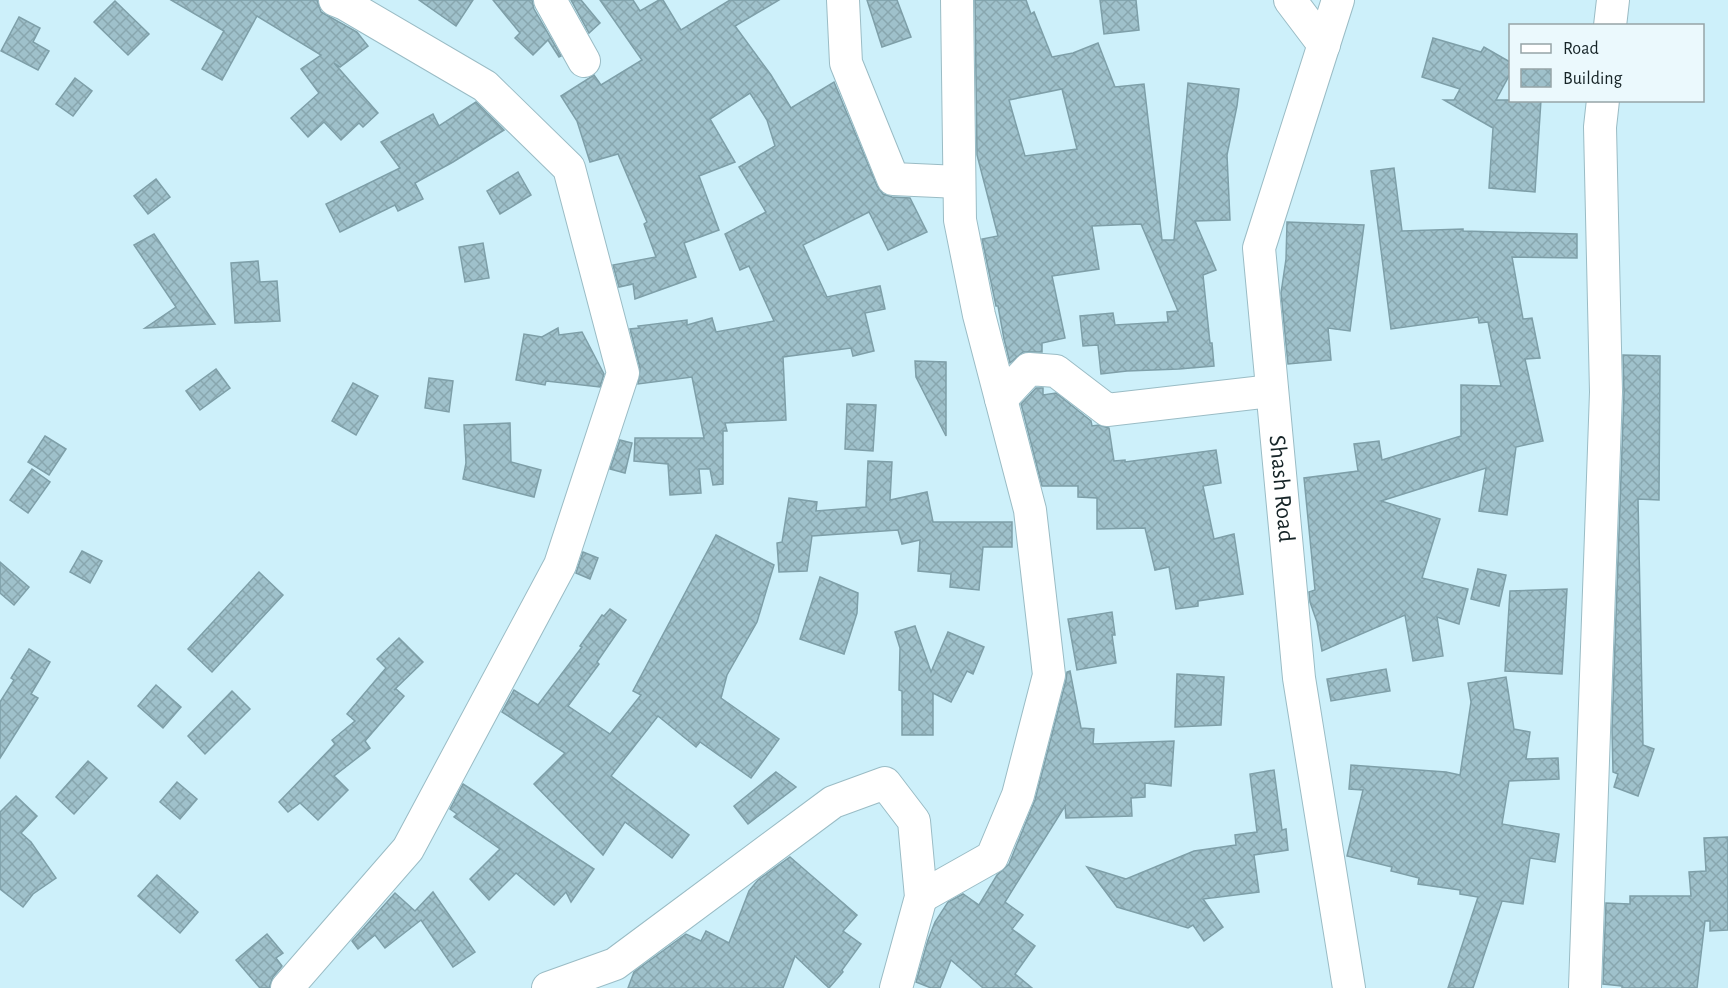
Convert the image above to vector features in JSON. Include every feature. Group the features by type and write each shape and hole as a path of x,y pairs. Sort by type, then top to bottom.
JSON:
{"street":[{"path":"287,988 408,849 560,565 623,373 569,168 485,86 336,0"},
{"path":"550,0 584,61"},
{"path":"843,0 846,63 893,179 959,182"},
{"path":"921,897 992,857 1018,795 1049,675 1030,510 979,315 960,220 957,0"},
{"path":"1290,0 1324,45"},
{"name":"Shash Road","path":"1338,0 1259,248 1299,678 1349,988"},
{"path":"1610,24 1613,0"},
{"path":"1585,988 1605,392 1600,127 1603,102"},
{"path":"1001,399 1029,369 1056,370 1107,410 1272,391"},
{"path":"548,988 607,976 833,802 885,783 914,821 921,897 896,988"}],"building":[{"path":"171,0 317,0 321,12 357,32 368,46 340,67 334,63 378,113 363,127 359,123 341,140 324,122 308,137 291,118 319,93 301,69 321,55 257,16 222,80 202,69 224,31"},
{"path":"419,0 473,0 456,26"},
{"path":"493,0 532,0 534,9 561,56 559,57 548,40 533,55 515,38 520,33"},
{"path":"571,0 581,0 600,23 589,33"},
{"path":"600,0 633,0 640,11 663,0 681,30 730,0 779,0 735,26 771,75 791,108 834,82 877,186 883,194 910,198 927,232 888,250 869,212 803,245 827,297 880,286 885,309 865,313 874,351 853,356 851,348 783,357 786,420 725,423 727,431 723,431 723,484 713,485 710,469 699,469 701,493 670,495 668,464 634,461 635,438 704,438 692,377 638,384 640,368 630,329 687,320 687,325 712,318 716,332 774,321 749,266 740,270 725,234 766,212 739,167 775,146 767,120 750,93 710,119 735,162 699,176 719,230 684,243 696,277 635,299 633,284 619,287 613,265 656,257 644,224 647,222 618,154 590,162 577,121 561,96 594,75 601,85 642,60"},
{"path":"867,0 897,0 911,37 882,47"},
{"path":"975,0 1026,0 1031,14 1034,12 1052,57 1073,53 1098,43 1115,87 1144,84 1162,240 1174,240 1188,83 1239,89 1227,155 1230,220 1195,221 1216,270 1203,275 1214,366 1101,374 1098,345 1083,346 1080,316 1113,313 1115,325 1168,322 1167,312 1178,311 1141,224 1092,226 1099,269 1052,276 1065,338 1042,343 1042,352 1023,352 1010,363 982,239 998,236 977,155","holes":["1062,89 1077,149 1025,156 1009,100"]},
{"path":"1100,0 1136,0 1139,30 1104,34"},
{"path":"115,1 149,34 128,55 94,22"},
{"path":"19,17 40,28 33,42 49,51 38,70 1,51"},
{"path":"1433,38 1481,52 1484,47 1509,61 1509,76 1496,100 1541,102 1535,192 1489,188 1493,128 1444,100 1454,100 1460,89 1422,77"},
{"path":"75,78 92,91 73,116 56,104"},
{"path":"476,102 504,130 415,183 423,199 398,211 395,205 340,232 326,204 400,168 381,142 433,114 439,126"},
{"path":"1394,168 1402,231 1463,229 1463,231 1577,234 1577,258 1512,257 1523,319 1532,318 1540,358 1525,359 1543,441 1516,447 1507,515 1479,511 1486,468 1381,501 1440,519 1422,578 1468,589 1459,624 1437,617 1443,656 1413,661 1405,615 1322,651 1317,622 1310,602 1309,592 1315,590 1304,478 1358,471 1354,444 1379,441 1382,460 1461,436 1461,385 1501,386 1488,322 1479,323 1478,317 1391,329 1371,171"},
{"path":"518,172 531,195 500,214 487,191"},
{"path":"156,179 170,197 148,214 134,196"},
{"path":"1287,222 1364,225 1350,331 1328,328 1331,360 1288,364 1281,293 1286,259"},
{"path":"154,234 215,324 145,328 176,307 134,245"},
{"path":"483,243 489,278 465,282 459,247"},
{"path":"258,261 260,282 277,281 280,321 235,323 231,263"},
{"path":"558,328 559,335 582,332 604,374 600,387 546,381 545,385 516,380 524,334 542,337"},
{"path":"1623,355 1660,356 1659,500 1638,499 1643,745 1654,749 1638,796 1614,787 1618,774 1613,772 1612,729 1624,393"},
{"path":"915,361 946,362 946,436 916,377"},
{"path":"216,369 230,388 200,410 186,391"},
{"path":"429,378 453,381 449,412 425,408"},
{"path":"353,383 378,396 356,435 332,421"},
{"path":"1036,388 1043,388 1043,395 1056,393 1091,421 1092,426 1099,425 1109,428 1114,461 1125,460 1125,462 1216,450 1221,483 1203,486 1214,539 1234,534 1243,594 1198,601 1198,606 1176,609 1169,567 1155,570 1145,528 1097,529 1097,498 1078,497 1078,486 1042,486 1021,404"},
{"path":"847,404 876,405 873,451 845,449"},
{"path":"510,423 511,462 541,470 534,497 463,479 466,463 464,425"},
{"path":"45,436 66,449 49,475 28,462"},
{"path":"620,440 632,443 625,473 610,469"},
{"path":"868,461 892,462 890,500 927,492 933,522 1012,522 1012,547 983,547 979,590 950,587 951,574 918,571 920,540 902,544 898,530 812,536 807,571 779,572 777,543 782,542 789,498 817,502 816,511 866,507"},
{"path":"32,469 50,482 28,513 10,500"},
{"path":"716,535 774,565 757,622 727,675 721,698 779,739 751,778 700,742 696,747 658,716 611,776 689,835 672,858 625,822 603,855 534,784 565,753 502,712 514,690 538,705 582,647 580,646 602,615 604,616 610,609 626,620 597,662 599,664 568,706 610,734 641,695 633,691"},
{"path":"82,551 102,561 90,583 70,572"},
{"path":"583,552 598,558 590,579 576,573"},
{"path":"0,562 29,587 14,605 0,593"},
{"path":"1478,569 1506,575 1499,606 1471,599"},
{"path":"259,572 283,595 212,672 188,649"},
{"path":"820,577 858,593 857,613 844,654 800,639"},
{"path":"1567,589 1562,674 1505,671 1510,591"},
{"path":"1112,612 1116,663 1077,670 1068,619"},
{"path":"915,626 931,672 948,632 984,647 973,674 967,671 951,702 933,693 933,735 902,735 902,691 899,690 900,648 895,632"},
{"path":"399,638 423,662 394,690 396,689 404,696 365,741 370,748 334,776 348,790 318,820 300,803 288,812 279,802 335,744 332,740 355,721 347,714 386,668 377,659"},
{"path":"29,649 50,662 31,694 38,698 0,758 0,702 14,680 11,678"},
{"path":"1386,669 1390,691 1331,701 1327,679"},
{"path":"1070,671 1081,728 1094,729 1093,744 1174,741 1171,786 1145,783 1145,797 1131,798 1132,816 1066,818 1065,806 1005,902 1023,915 1012,929 1035,946 1015,974 1032,988 983,988 951,960 940,988 931,988 916,982 935,922 948,902 963,894 979,905 997,875 1009,864 1035,800 1067,672"},
{"path":"1177,674 1224,677 1221,725 1175,727"},
{"path":"1506,677 1514,729 1530,732 1526,759 1558,758 1559,779 1509,781 1502,824 1559,834 1555,862 1530,858 1523,904 1502,901 1473,988 1448,988 1478,897 1460,894 1460,890 1418,884 1419,878 1391,871 1392,867 1347,856 1363,790 1349,789 1351,765 1460,775 1471,702 1468,683"},
{"path":"156,685 181,707 163,728 138,706"},
{"path":"232,691 250,709 205,754 188,736"},
{"path":"88,761 107,778 74,814 56,797"},
{"path":"1274,770 1282,830 1286,829 1288,850 1254,855 1259,892 1203,899 1223,927 1204,941 1193,925 1188,928 1117,907 1087,867 1126,879 1194,851 1236,845 1235,835 1257,832 1250,774"},
{"path":"776,772 796,787 748,824 734,806"},
{"path":"177,782 197,799 180,819 160,802"},
{"path":"463,784 594,869 571,902 566,892 554,905 516,873 489,900 470,879 500,849 454,817 457,814 450,809"},
{"path":"16,796 37,816 21,833 31,842 56,878 33,894 23,907 0,889 0,812"},
{"path":"1728,837 1728,930 1710,931 1710,921 1705,921 1697,988 1622,988 1622,986 1603,984 1606,903 1630,904 1630,896 1691,896 1689,872 1706,871 1704,838"},
{"path":"790,857 857,915 843,931 861,944 842,970 843,972 829,988 795,956 783,988 628,988 634,972 686,934 701,941 706,931 729,943 749,891 758,880"},
{"path":"157,875 198,912 180,933 138,896"},
{"path":"433,892 475,952 453,967 421,920 385,948 375,935 358,949 352,941 395,893 415,911"},
{"path":"267,934 283,953 276,958 282,966 273,977 269,988 260,988 236,960"}]}
